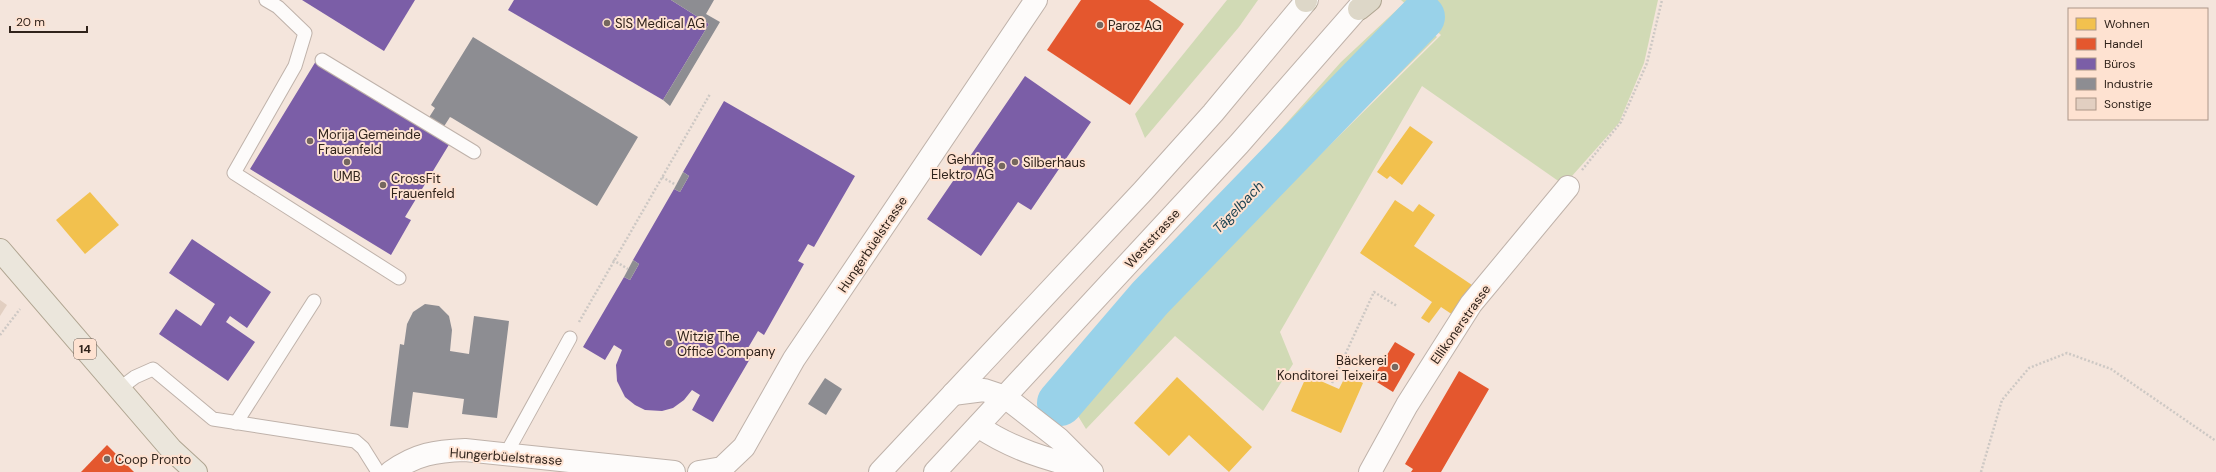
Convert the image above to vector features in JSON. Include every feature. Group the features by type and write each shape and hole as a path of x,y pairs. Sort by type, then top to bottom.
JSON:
{"main road":[{"name":"14","path":"0,250 171,449 196,472"},
{"name":"14","path":"171,449 186,472"}],"street":[{"name":"Hungerbüelstrasse","path":"699,472 722,468 744,447 794,359 1036,0"},
{"path":"880,472 1148,186 1213,113 1306,0"},
{"name":"Weststrasse","path":"935,472 985,430 1365,3"},
{"name":"Ellikonerstrasse","path":"1370,472 1407,405 1471,304 1568,187"},
{"path":"954,394 984,390 1010,402 1059,439 1089,471"},
{"path":"985,430 1042,458 1089,471"},
{"name":"Hungerbüelstrasse","path":"391,472 405,462 434,451 465,450 674,472"}],"lane":[{"path":"266,0 278,7 305,33 294,66 234,173 399,278"},
{"path":"322,60 474,152"},
{"path":"236,423 314,301"},
{"path":"506,454 570,338"},
{"path":"120,389 135,377 153,369 213,419 355,441 363,448 378,472"}],"path":[{"path":"1568,187 1621,122 1647,63 1662,0"},
{"path":"570,338 710,94"},
{"path":"662,177 676,185"},
{"path":"614,260 628,269"},
{"path":"0,335 34,290"},
{"path":"1332,383 1374,292 1397,306"},
{"path":"1981,472 2002,400 2029,368 2067,353 2111,369 2216,442"}],"green space":[{"path":"1227,0 1258,0 1239,27 1145,138 1135,114"},
{"path":"1401,0 1658,0 1644,63 1619,123 1564,185 1422,86 1280,332 1293,364 1263,411 1175,336 1086,429 1078,416 1165,311 1258,216 1441,35"},
{"path":"1403,4 1437,37 1257,215 1165,311 1076,414 1057,390 1105,326 1341,62"}],"building: Wohnen":[{"path":"1410,126 1433,142 1402,185 1390,176 1387,179 1377,172"},
{"path":"90,192 119,225 85,254 56,220"},
{"path":"1395,200 1413,212 1419,204 1435,215 1414,246 1472,285 1453,315 1441,307 1429,323 1421,318 1432,302 1360,253"},
{"path":"1307,375 1339,389 1346,375 1363,383 1341,433 1291,411"},
{"path":"1177,377 1252,447 1229,472 1189,435 1169,456 1134,423"}],"building: Handel":[{"path":"1081,0 1149,0 1184,24 1130,105 1047,50"},
{"path":"1395,342 1415,354 1393,392 1372,379"},
{"path":"1459,371 1489,389 1441,472 1411,472 1413,469 1405,464"},
{"name":"Coop Pronto","path":"107,445 134,472 81,472"}],"building: Büros":[{"path":"302,0 415,0 384,51"},
{"path":"514,0 671,0 709,24 663,100 508,10"},
{"path":"316,61 450,143 405,217 411,220 391,255 250,169"},
{"name":"Silberhaus","path":"1025,76 1091,122 1031,210 1018,202 981,256 927,219"},
{"path":"724,101 855,176 814,247 808,244 798,261 804,264 764,335 758,331 748,348 754,352 713,422 692,410 700,395 692,390 684,400 673,408 662,411 645,410 635,405 625,397 617,381 616,365 622,350 614,345 605,360 583,347 624,277 630,280 639,264 633,260 674,189 680,192 689,176 683,172"},
{"path":"192,239 271,292 247,328 230,316 226,322 255,342 228,381 159,334 176,309 201,326 215,304 169,273"}],"building: Industrie":[{"path":"671,0 714,0 706,14 720,22 670,106 663,100 709,24"},
{"path":"473,37 638,137 597,206 452,118 450,117 443,128 428,119 435,108 431,105"},
{"path":"683,172 689,176 680,192 674,189"},
{"path":"633,260 639,264 630,280 624,277"},
{"path":"425,304 439,306 449,316 452,330 450,351 469,354 474,316 509,321 497,418 462,414 464,399 413,392 408,428 390,426 400,344 404,345 407,324 413,312"},
{"path":"825,378 842,389 826,415 808,404"}],"building: Sonstige":[{"path":"0,300 7,305 0,316"}],"waterway":[{"name":"Tägelbach","path":"1060,403 1150,298 1422,17"}],"place":[{"name":"SIS Medical AG","path":"607,23"},
{"name":"Paroz AG","path":"1100,25"},
{"name":"Morija Gemeinde Frauenfeld","path":"310,141"},
{"name":"UMB","path":"347,162"},
{"name":"Silberhaus","path":"1015,162"},
{"name":"Gehring Elektro AG","path":"1002,166"},
{"name":"CrossFit Frauenfeld","path":"383,185"},
{"name":"Witzig The Office Company","path":"669,343"},
{"name":"Bäckerei Konditorei Teixeira","path":"1395,367"},
{"name":"Coop Pronto","path":"107,459"}]}
